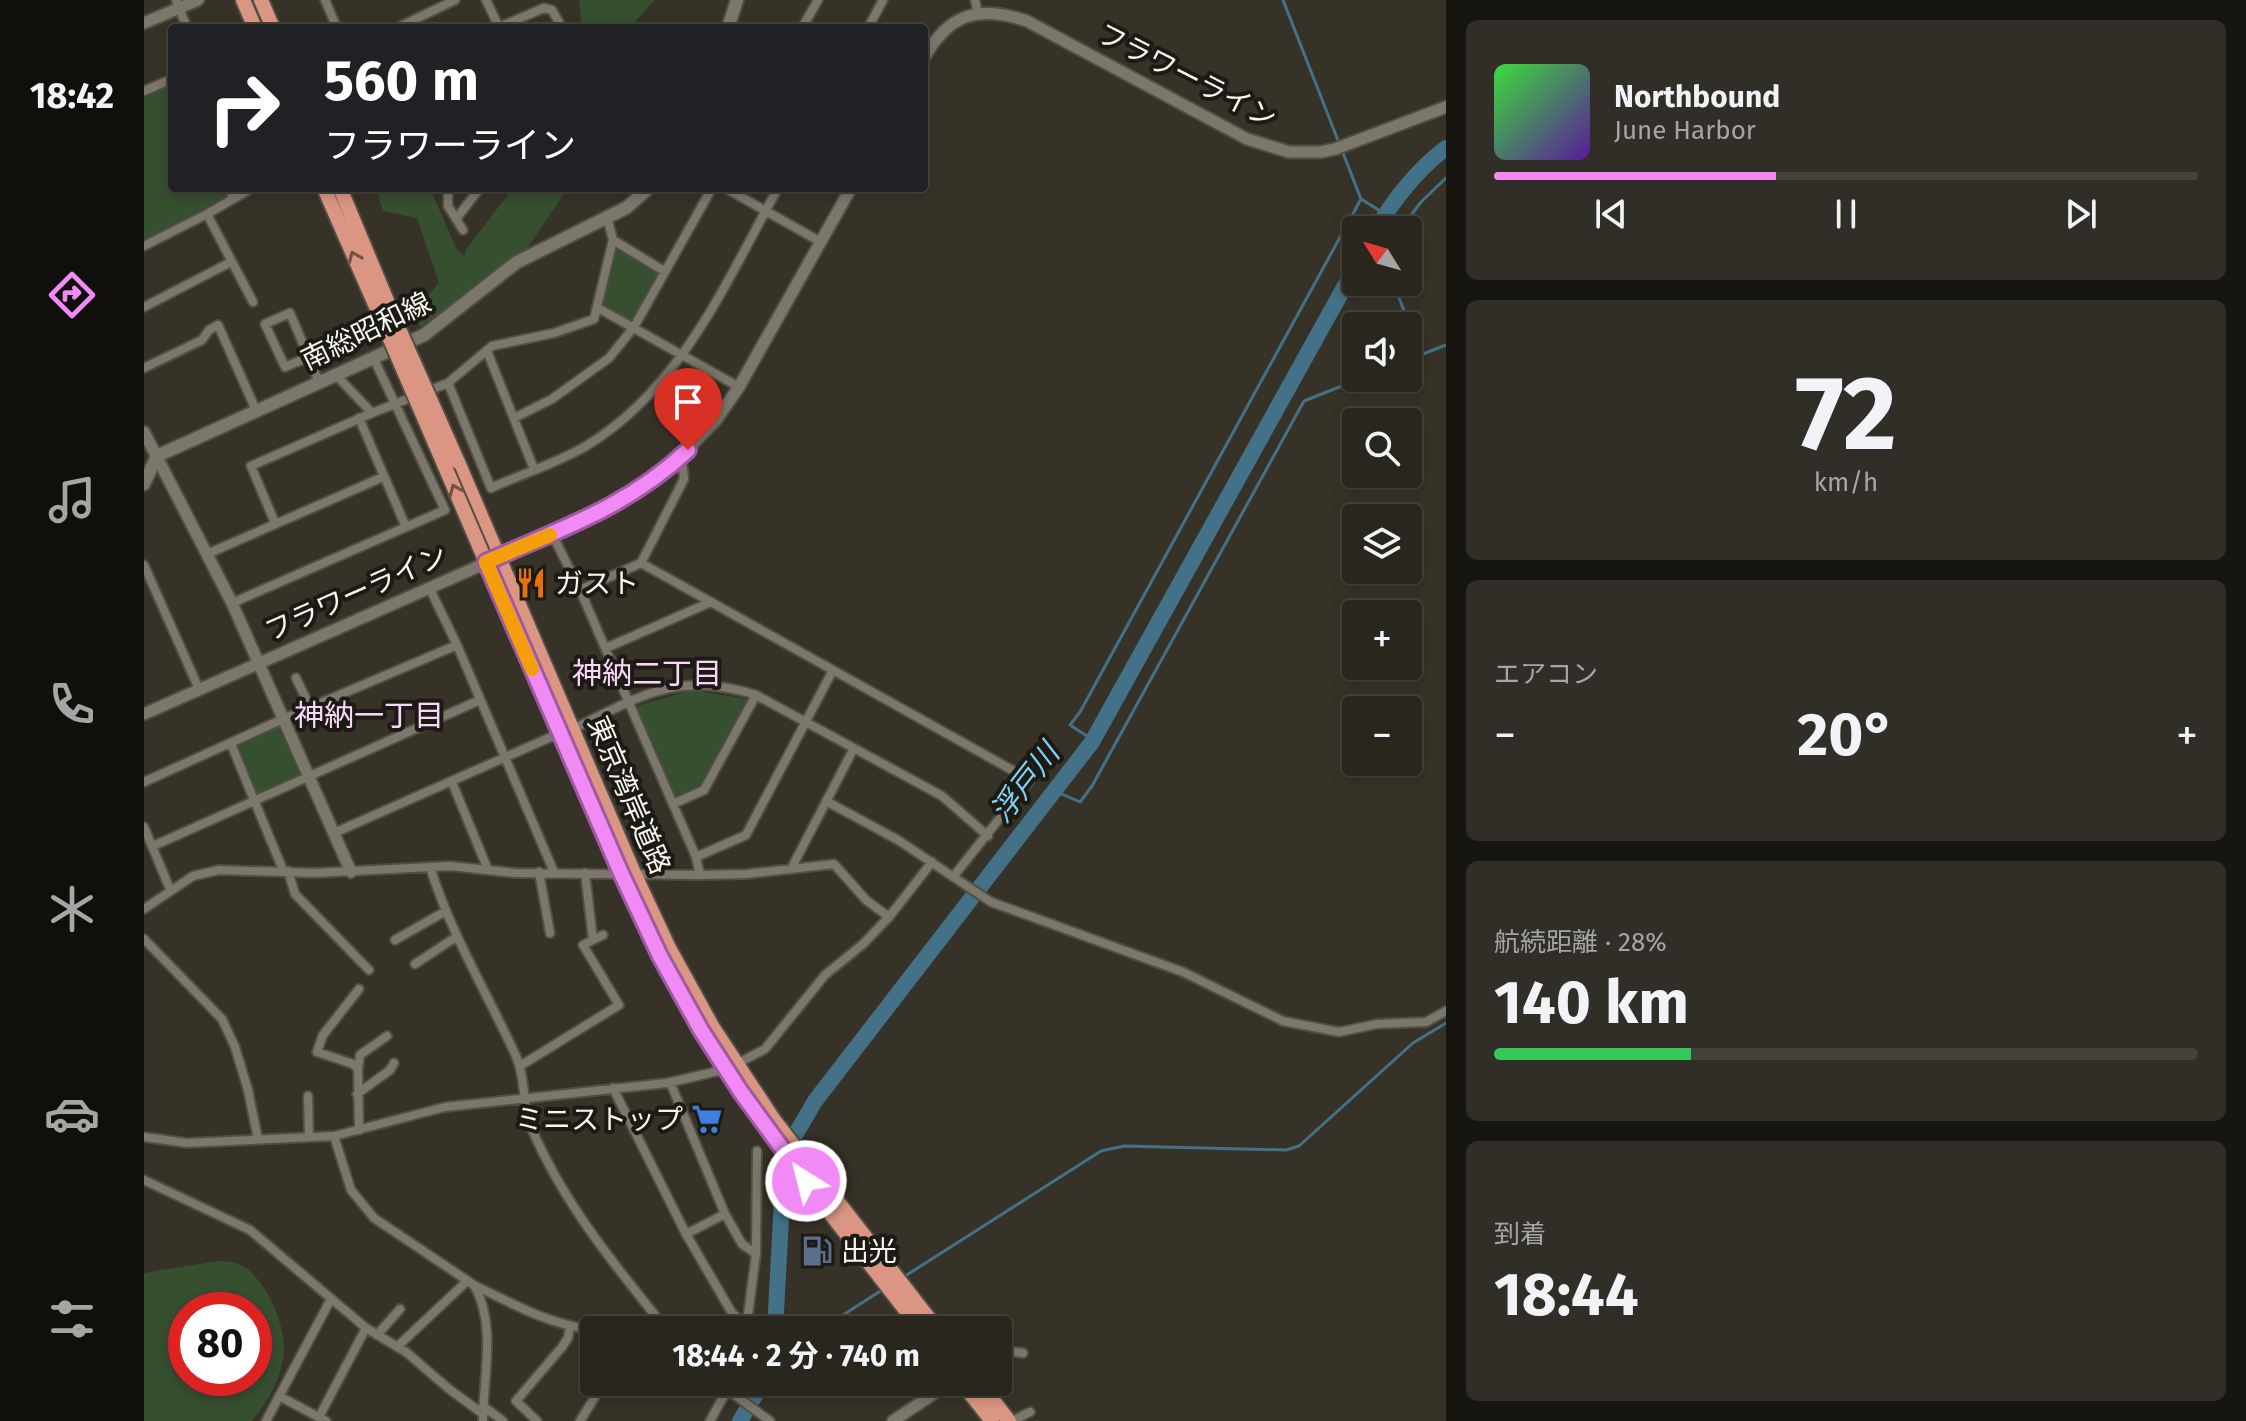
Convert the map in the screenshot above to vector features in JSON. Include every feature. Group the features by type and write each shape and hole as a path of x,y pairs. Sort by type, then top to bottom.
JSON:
{"highway":[{"path":"243,0 253,24"},
{"path":"261,0 271,24"},
{"name":"東京湾岸道路","path":"326,192 390,323 627,873 732,1067 806,1181 910,1316"},
{"name":"東京湾岸道路","path":"341,192 390,323"},
{"name":"東京湾岸道路","path":"732,1067 927,1316"},
{"path":"972,1396 992,1421"},
{"path":"992,1396 1013,1420"}],"main road":[{"path":"731,24 737,0"},
{"name":"南総昭和線","path":"157,456 374,359 440,324 517,262 626,208 644,192"},
{"path":"144,484 157,456"}],"street":[{"path":"144,23 178,4 198,0"},
{"path":"405,24 455,0"},
{"path":"486,0 497,24"},
{"path":"804,24 818,0"},
{"path":"870,24 883,0"},
{"path":"928,53 946,28 978,14 975,0"},
{"path":"329,1 336,24"},
{"path":"178,4 186,24"},
{"path":"505,24 544,8 552,10 560,24"},
{"name":"フラワーライン","path":"978,14 1002,13 1027,21 1247,139 1289,152 1335,149 1446,107"},
{"path":"144,91 168,81"},
{"path":"231,200 232,192"},
{"path":"144,246 245,192"},
{"path":"448,192 448,206 463,230"},
{"path":"456,219 477,192"},
{"path":"514,418 552,399 609,358 634,327 710,192"},
{"path":"732,192 821,242"},
{"path":"448,383 491,488 584,448 615,427 658,389 684,355 776,192"},
{"name":"フラワーライン","path":"144,714 552,534 628,497 676,461 716,420 739,387 849,192"},
{"path":"207,214 253,302"},
{"path":"275,523 251,466 448,383 500,343 554,333 594,319 613,240 607,217"},
{"path":"613,240 664,271"},
{"path":"144,307 231,262"},
{"path":"598,308 739,387"},
{"path":"309,357 285,367 265,324 290,313 309,357 319,382"},
{"path":"144,368 202,340 209,330 218,325 256,410"},
{"path":"487,351 534,469"},
{"path":"232,603 445,510 374,359"},
{"path":"336,375 372,413"},
{"path":"359,418 406,527"},
{"path":"144,432 232,603 351,872"},
{"path":"580,590 641,563 684,479 683,468 676,461"},
{"path":"207,554 383,477"},
{"path":"552,534 606,648 696,857 700,875"},
{"path":"641,563 1030,780 956,879"},
{"path":"144,565 199,689"},
{"path":"429,587 554,872"},
{"path":"606,648 711,602"},
{"path":"144,782 457,645"},
{"path":"696,857 746,835 833,670"},
{"path":"296,678 310,707"},
{"path":"334,833 656,690 692,684 728,686 756,695 942,796 988,836"},
{"path":"673,804 704,790 756,695"},
{"path":"153,846 480,700"},
{"path":"231,744 295,894 369,970"},
{"path":"791,869 853,750"},
{"path":"452,782 488,870"},
{"path":"826,801 898,840 991,902 1183,972 1283,1021 1339,1032 1377,1024 1426,1022 1446,1011"},
{"path":"144,827 170,889"},
{"path":"144,1137 187,1143 334,1136 445,1107 670,1082 732,1067 765,1049 825,975 863,944 889,917 932,862"},
{"path":"144,909 193,876 219,870 351,872 466,866 539,872 700,875 746,874 834,864 866,900 889,917"},
{"path":"430,867 444,912 520,1066 529,1124 585,1225 656,1316"},
{"path":"539,872 550,933"},
{"path":"585,873 593,940"},
{"path":"395,940 444,912"},
{"path":"520,1066 619,1005 583,945 603,935"},
{"path":"415,964 456,937"},
{"path":"144,939 222,1019 244,1075 258,1139"},
{"path":"358,1069 353,1064 317,1052 323,1035 359,989"},
{"path":"359,1130 357,1094 360,1055 387,1036"},
{"path":"357,1094 390,1070 394,1063"},
{"path":"670,1082 725,1214 742,1244 756,1254"},
{"path":"613,1088 686,1234 735,1316"},
{"path":"308,1096 309,1136"},
{"path":"334,1136 351,1190 374,1218 470,1283 526,1311 580,1328"},
{"path":"748,1316 756,1254 757,1151"},
{"path":"144,1180 250,1230 366,1328 397,1347 483,1414 503,1421"},
{"path":"686,1234 725,1214"},
{"path":"397,1347 470,1283"},
{"path":"470,1283 482,1298 487,1326 483,1414"},
{"path":"266,1421 331,1299"},
{"path":"377,1335 400,1309"},
{"path":"537,1421 516,1401 562,1347 570,1327"},
{"path":"279,1396 323,1419 366,1328"},
{"path":"1012,1352 1023,1353"},
{"path":"580,1421 595,1396"},
{"path":"710,1421 718,1396"},
{"path":"736,1396 768,1420"},
{"path":"893,1421 930,1396"},
{"path":"1013,1420 1030,1412"}],"green space":[{"path":"579,0 655,0 633,24 582,24"},
{"path":"168,86 168,192 227,192 226,197 199,215 144,243 144,97"},
{"path":"377,192 432,192 456,248 464,256 510,192 565,192 526,250 453,314 419,327 416,309 439,283 417,218 383,211"},
{"path":"615,245 659,273 632,322 602,306"},
{"path":"692,690 747,699 700,786 676,797 637,706"},
{"path":"280,726 300,775 256,794 236,745"},
{"path":"217,1261 232,1262 246,1268 266,1292 168,1292 168,1396 269,1396 263,1406 251,1421 144,1421 144,1273"},
{"path":"272,1302 284,1343 280,1373 273,1390"}],"waterway":[{"path":"1283,0 1361,199 1385,214"},
{"name":"浮戸川","path":"1385,216 1407,186 1446,148"},
{"path":"1410,216 1446,178"},
{"path":"1093,740 1070,725 1080,712 1361,199"},
{"name":"浮戸川","path":"776,1316 787,1149 815,1101 1092,742 1342,291"},
{"path":"1398,296 1405,312"},
{"path":"1422,354 1446,345"},
{"path":"1055,791 1080,802 1092,786 1304,401 1342,386"},
{"path":"902,1278 1101,1151 1124,1146 1286,1150 1299,1146 1413,1043 1446,1023"},
{"path":"842,1316 885,1288"},
{"name":"浮戸川","path":"740,1421 755,1396"}],"slow traffic":[{"path":"532,669 486,562 550,535"}],"place":[{"name":"ガスト","path":"531,583"},
{"name":"ミニストップ","path":"707,1119"},
{"name":"出光","path":"817,1251"}],"district":[{"name":"神納二丁目","path":"647,674"},
{"name":"神納一丁目","path":"369,716"}],"route":[{"path":"688,450 650,482 606,510 486,562 660,956 701,1030 741,1092 806,1181"}]}
